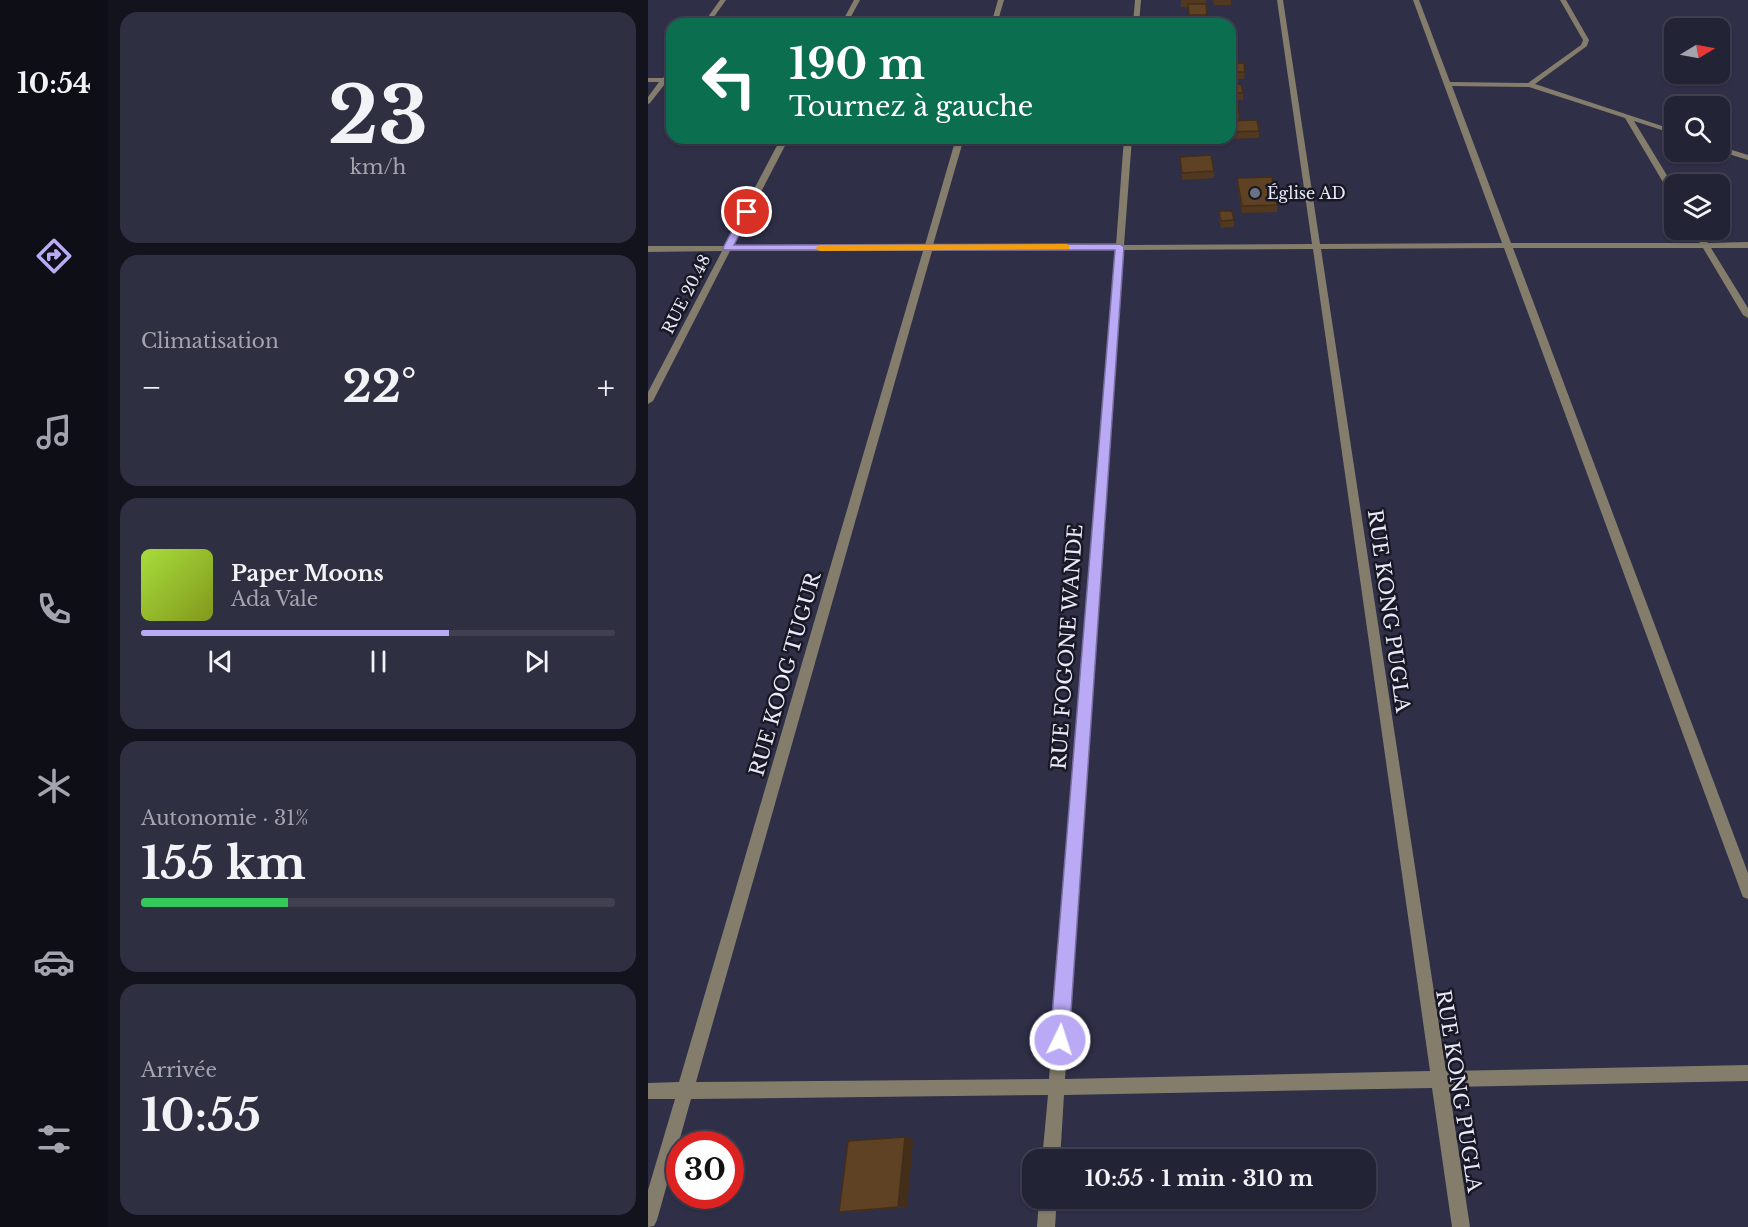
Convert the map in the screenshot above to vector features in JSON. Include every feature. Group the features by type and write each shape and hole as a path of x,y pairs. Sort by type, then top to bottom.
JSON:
{"street":[{"path":"710,18 723,0"},
{"path":"847,18 857,0"},
{"path":"996,18 1001,0"},
{"path":"1136,18 1138,0"},
{"name":"RUE KONG PUGLA","path":"1280,0 1437,1079 1461,1227"},
{"path":"1416,0 1748,891"},
{"path":"1530,85 1584,46 1586,40 1563,0"},
{"path":"648,102 666,78"},
{"path":"648,80 664,80"},
{"path":"1447,84 1530,85 1664,129"},
{"path":"1627,116 1664,177"},
{"name":"RUE 20.48","path":"648,400 782,144"},
{"name":"RUE KOOG TUGUR","path":"648,1220 958,144"},
{"name":"RUE FOGONE WANDE","path":"1052,1149 1128,144"},
{"path":"1730,152 1748,158"},
{"path":"1703,240 1748,315"},
{"path":"648,249 1748,245"},
{"path":"648,1091 1056,1087 1748,1073"},
{"path":"1046,1227 1047,1209"}],"building":[{"path":"1188,4 1206,4 1207,15 1189,15"},
{"path":"1236,63 1244,63 1245,72 1236,72"},
{"path":"1236,84 1241,84 1243,93 1236,93"},
{"path":"1236,97 1237,97 1239,112 1236,112"},
{"path":"1257,120 1259,131 1236,132 1236,121"},
{"path":"1211,155 1214,171 1182,173 1180,157"},
{"path":"1272,177 1277,205 1242,206 1237,178"},
{"path":"1219,211 1232,211 1234,220 1221,221"},
{"path":"905,1137 898,1207 839,1212 848,1141"}],"slow traffic":[{"path":"820,248 1066,247"}],"place":[{"name":"Église AD","path":"1255,193"}],"route":[{"path":"747,212 727,248 1120,247 1060,1040"}]}
